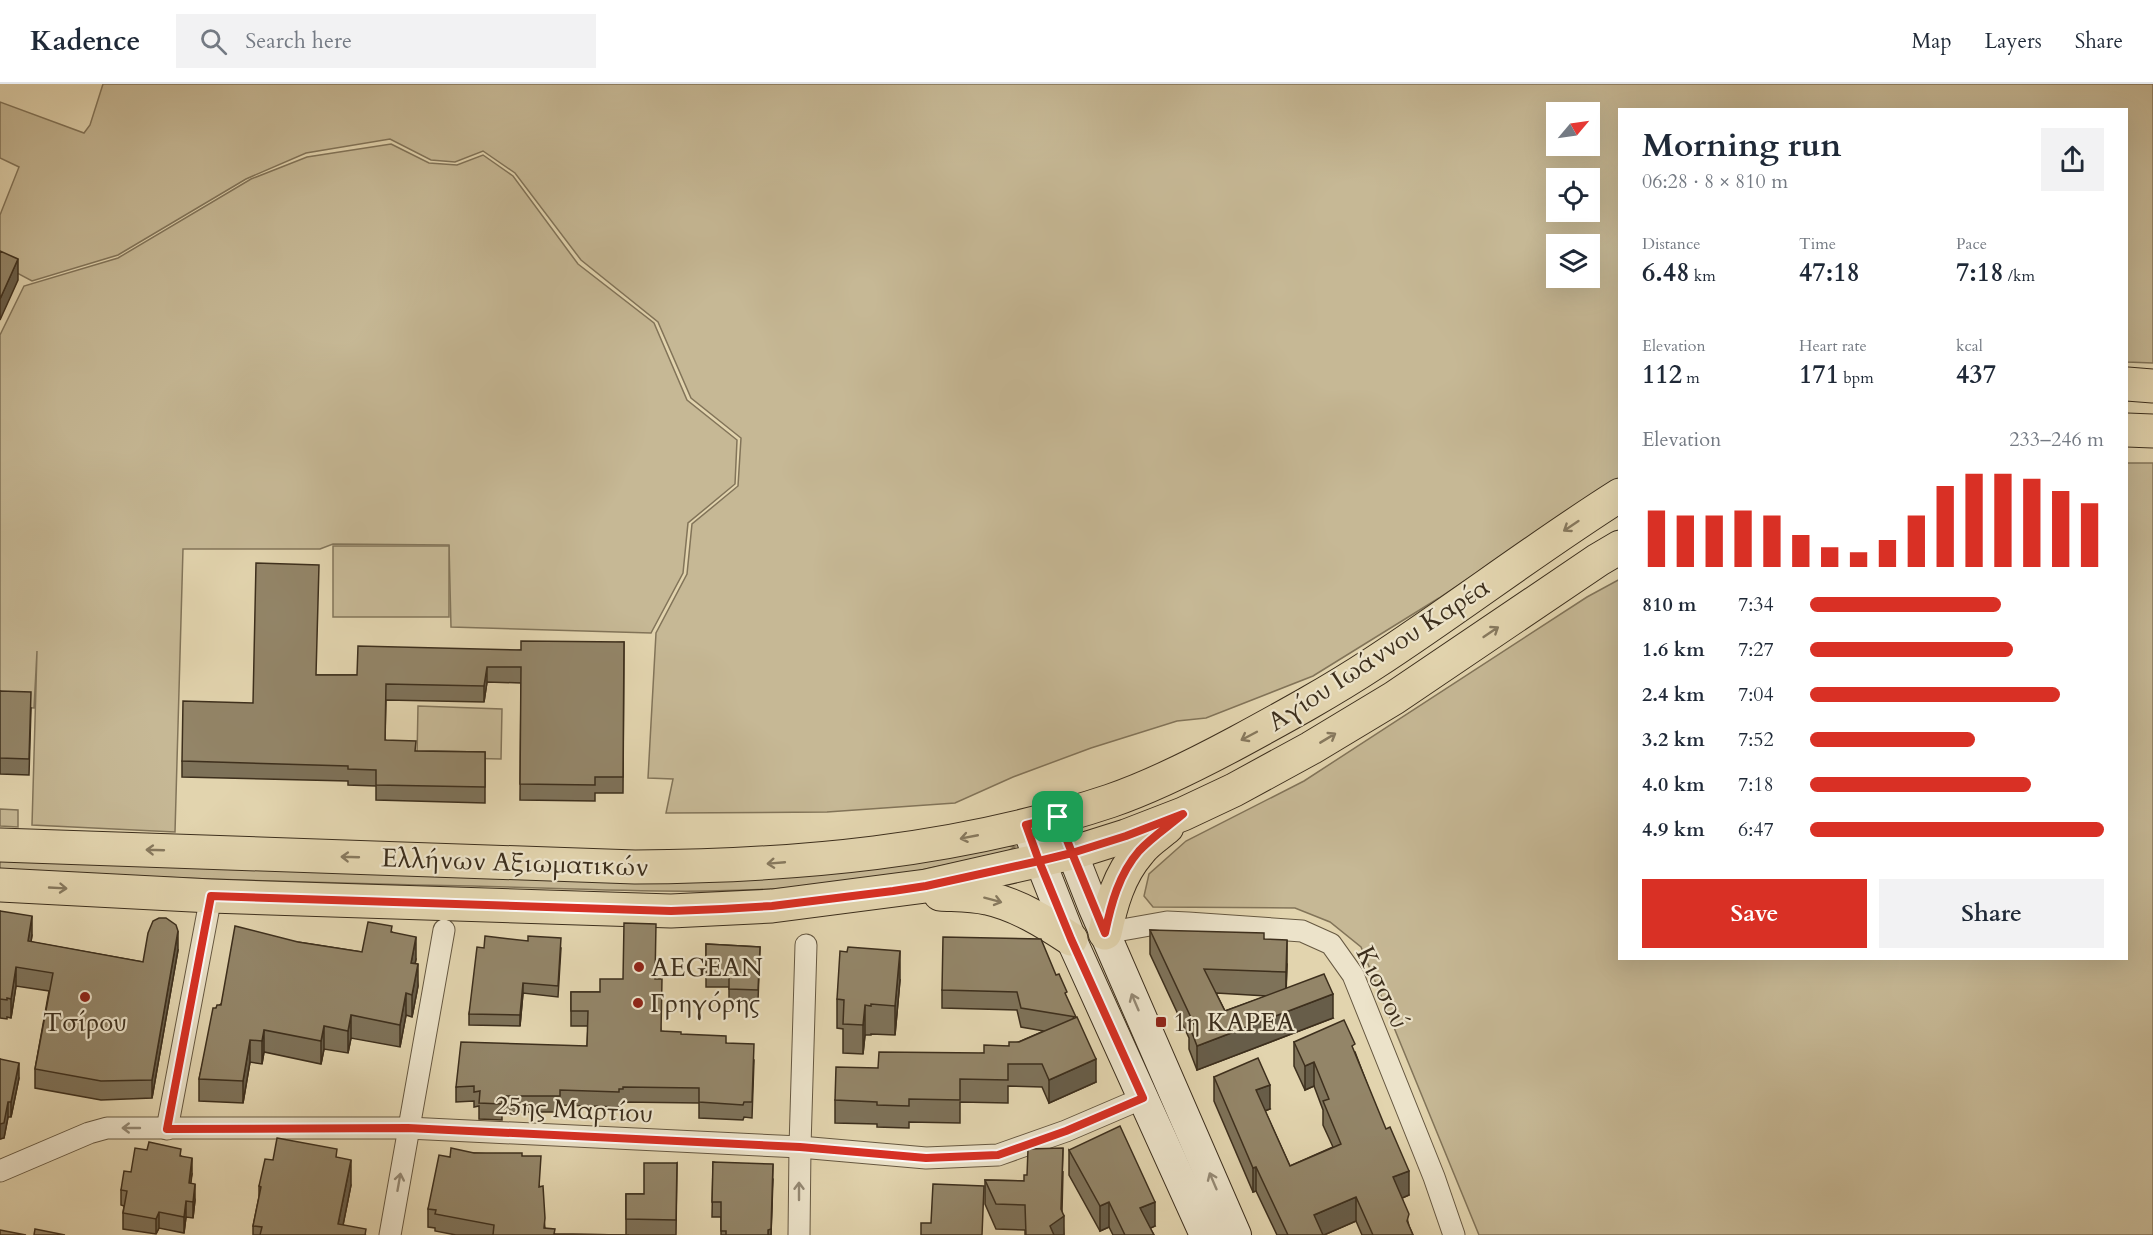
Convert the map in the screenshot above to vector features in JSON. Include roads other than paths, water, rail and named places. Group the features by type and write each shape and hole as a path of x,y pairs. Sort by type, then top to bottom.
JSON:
{"main road":[{"path":"2128,384 2153,386"},
{"path":"2128,430 2153,431"},
{"name":"Αγίου Ιωάννου Καρέα","path":"1026,825 1113,800 1169,777 1294,712 1374,663 1575,523 1618,496"},
{"name":"Αγίου Ιωάννου Καρέα","path":"1039,861 1126,836 1183,814 1234,790 1311,748 1394,698 1618,548"},
{"path":"1105,933 1111,904 1122,876 1139,851 1183,814"},
{"name":"Ελλήνων Αξιωματικών","path":"0,845 634,867 715,867 772,864 904,850 1026,825"},
{"name":"Ελλήνων Αξιωματικών","path":"0,885 211,896 671,911 772,906 893,891 1039,861"},
{"path":"893,891 986,898 1016,907 1071,939"}],"street":[{"path":"1058,817 1105,933 1236,1235"},
{"path":"1026,825 1071,939 1204,1235"},
{"path":"167,1129 211,896"},
{"name":"Κισσού","path":"1105,933 1167,922 1188,923 1302,931 1331,944 1353,975 1434,1177 1454,1235"},
{"path":"390,1235 444,930"},
{"path":"799,1235 806,945"},
{"name":"25ης Μαρτίου","path":"0,1171 107,1128 408,1128 800,1147 926,1158 998,1155 1066,1131 1143,1098"}],"place":[{"name":"AEGEAN","path":"639,967"},
{"name":"Τσίρου","path":"85,997"},
{"name":"Γρηγόρης","path":"638,1003"},
{"name":"1η ΚΑΡΕΑ","path":"1161,1022"}]}
